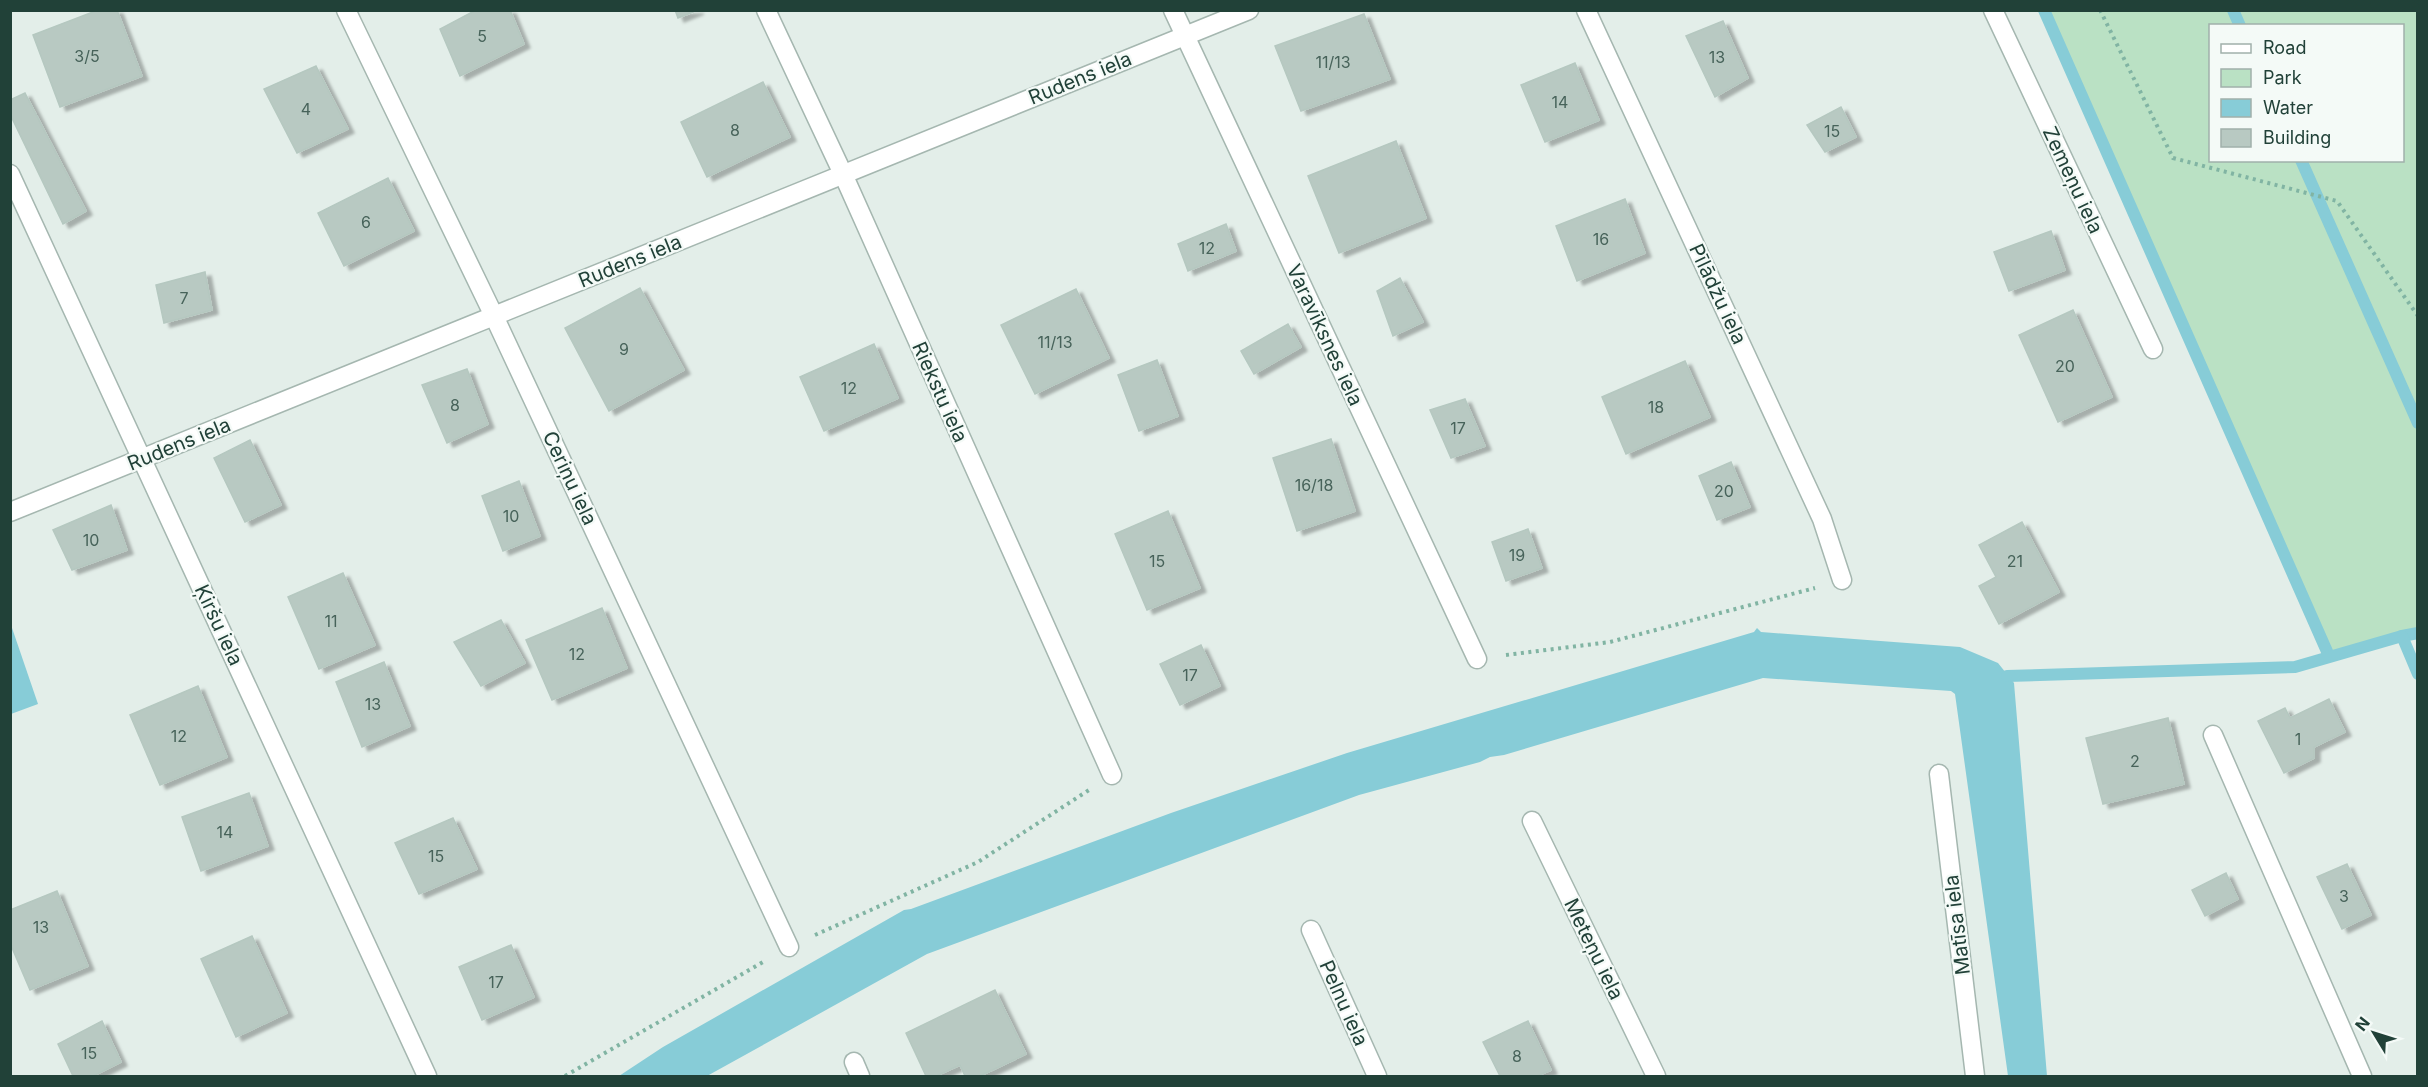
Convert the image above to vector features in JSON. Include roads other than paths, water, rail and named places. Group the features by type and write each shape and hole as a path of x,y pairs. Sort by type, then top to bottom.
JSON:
{"street":[{"name":"Ceriņu iela","path":"346,10 494,316 789,947"},
{"name":"Riekstu iela","path":"766,10 843,174 1112,775"},
{"name":"Varavīksnes iela","path":"1173,10 1477,659"},
{"name":"Rudens iela","path":"10,512 1249,10"},
{"name":"Pīlādžu iela","path":"1586,10 1822,519 1842,580"},
{"name":"Zemeņu iela","path":"1993,10 2153,349"},
{"name":"Ķiršu iela","path":"10,174 427,1077"},
{"path":"2213,735 2362,1077"},
{"name":"Matīsa iela","path":"1939,774 1975,1077"},
{"name":"Meteņu iela","path":"1532,821 1656,1077"},
{"name":"Pelnu iela","path":"1311,930 1377,1077"}],"water":[{"path":"11,625 38,704 10,714"},
{"path":"1757,628 1761,632 1960,647 1998,663 2014,683 2047,1076 2008,1076 1955,694 1951,691 1763,678 1504,755 1490,757 1480,762 1359,795 927,954 707,1076 619,1076 663,1047 904,910 1171,813 1347,753 1754,632"}],"waterway":[{"path":"2044,10 2329,656"},
{"path":"2233,10 2239,24"},
{"path":"2302,162 2418,423"},
{"path":"2402,636 2418,633"},
{"path":"2007,676 2295,667 2402,636 2418,674"}]}
